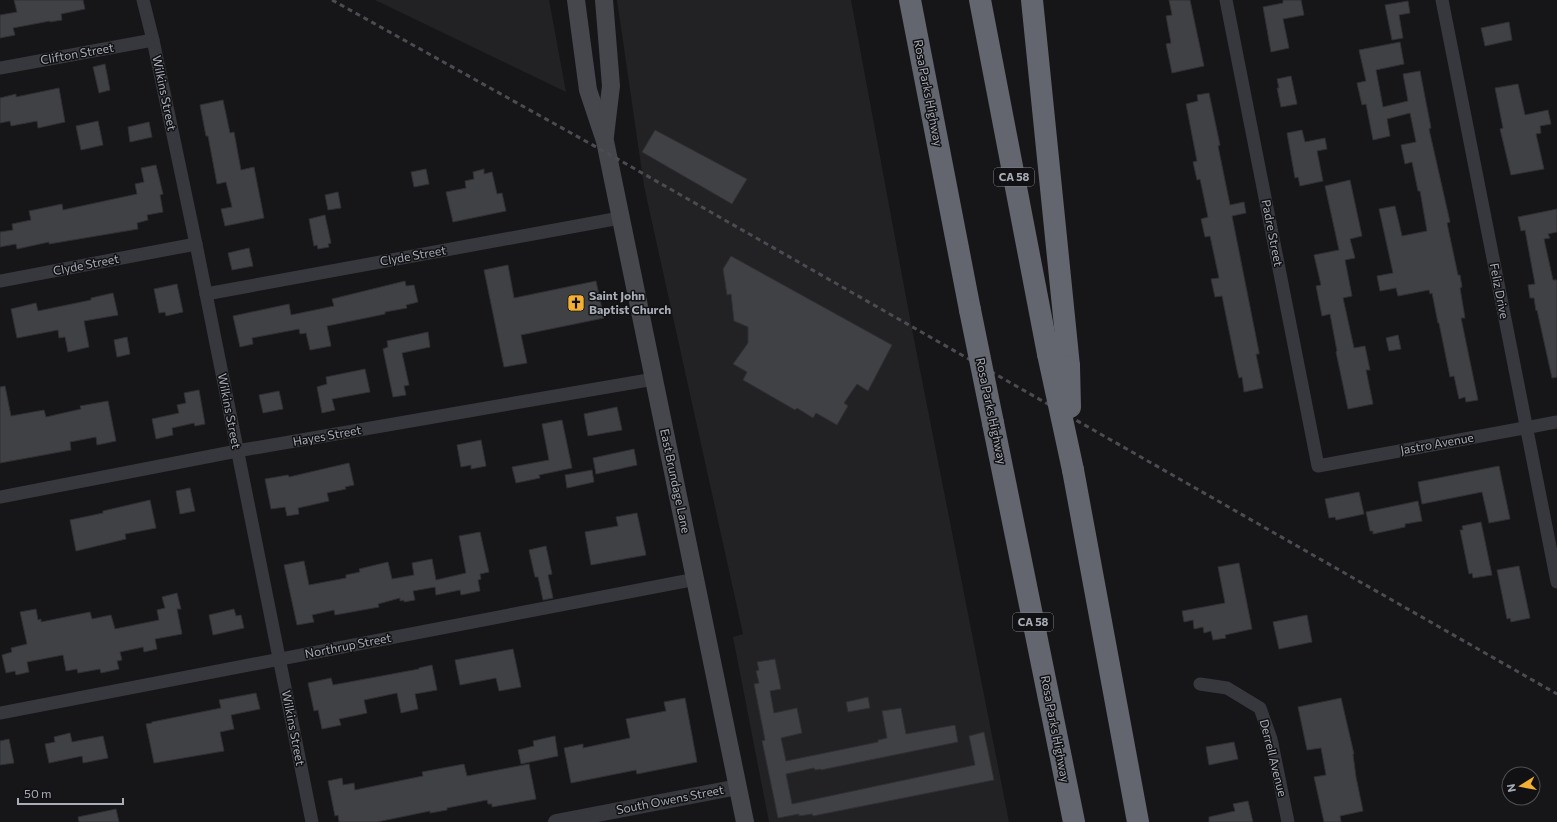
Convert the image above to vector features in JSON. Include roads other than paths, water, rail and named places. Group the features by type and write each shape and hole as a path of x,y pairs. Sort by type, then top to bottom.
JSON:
{"highway":[{"name":"Rosa Parks Highway","path":"910,0 970,310 1074,822"},
{"name":"CA 58","path":"980,0 1048,354 1073,470 1138,822"},
{"path":"1032,0 1069,366 1073,470"}],"main road":[{"name":"East Brundage Lane","path":"576,0 588,90 605,141 745,822"},
{"name":"East Brundage Lane","path":"604,0 611,86 605,141"}],"street":[{"name":"Wilkins Street","path":"143,0 153,40 196,244 312,822"},
{"name":"Padre Street","path":"1226,0 1318,466"},
{"name":"Feliz Drive","path":"1442,0 1557,582"},
{"name":"Clifton Street","path":"0,68 153,40"},
{"name":"Clyde Street","path":"206,294 620,218"},
{"name":"Clyde Street","path":"0,281 196,244"},
{"name":"Hayes Street","path":"0,497 237,452 654,379"},
{"name":"Jastro Avenue","path":"1318,466 1557,422"},
{"name":"Northrup Street","path":"0,713 696,579"},
{"name":"Derrell Avenue","path":"1200,684 1227,688 1260,708 1271,739 1288,822"},
{"name":"South Owens Street","path":"556,822 738,787"}],"railway":[{"path":"332,0 607,153 1557,694"}],"place":[{"name":"Saint John Baptist Church","path":"576,303"}]}
